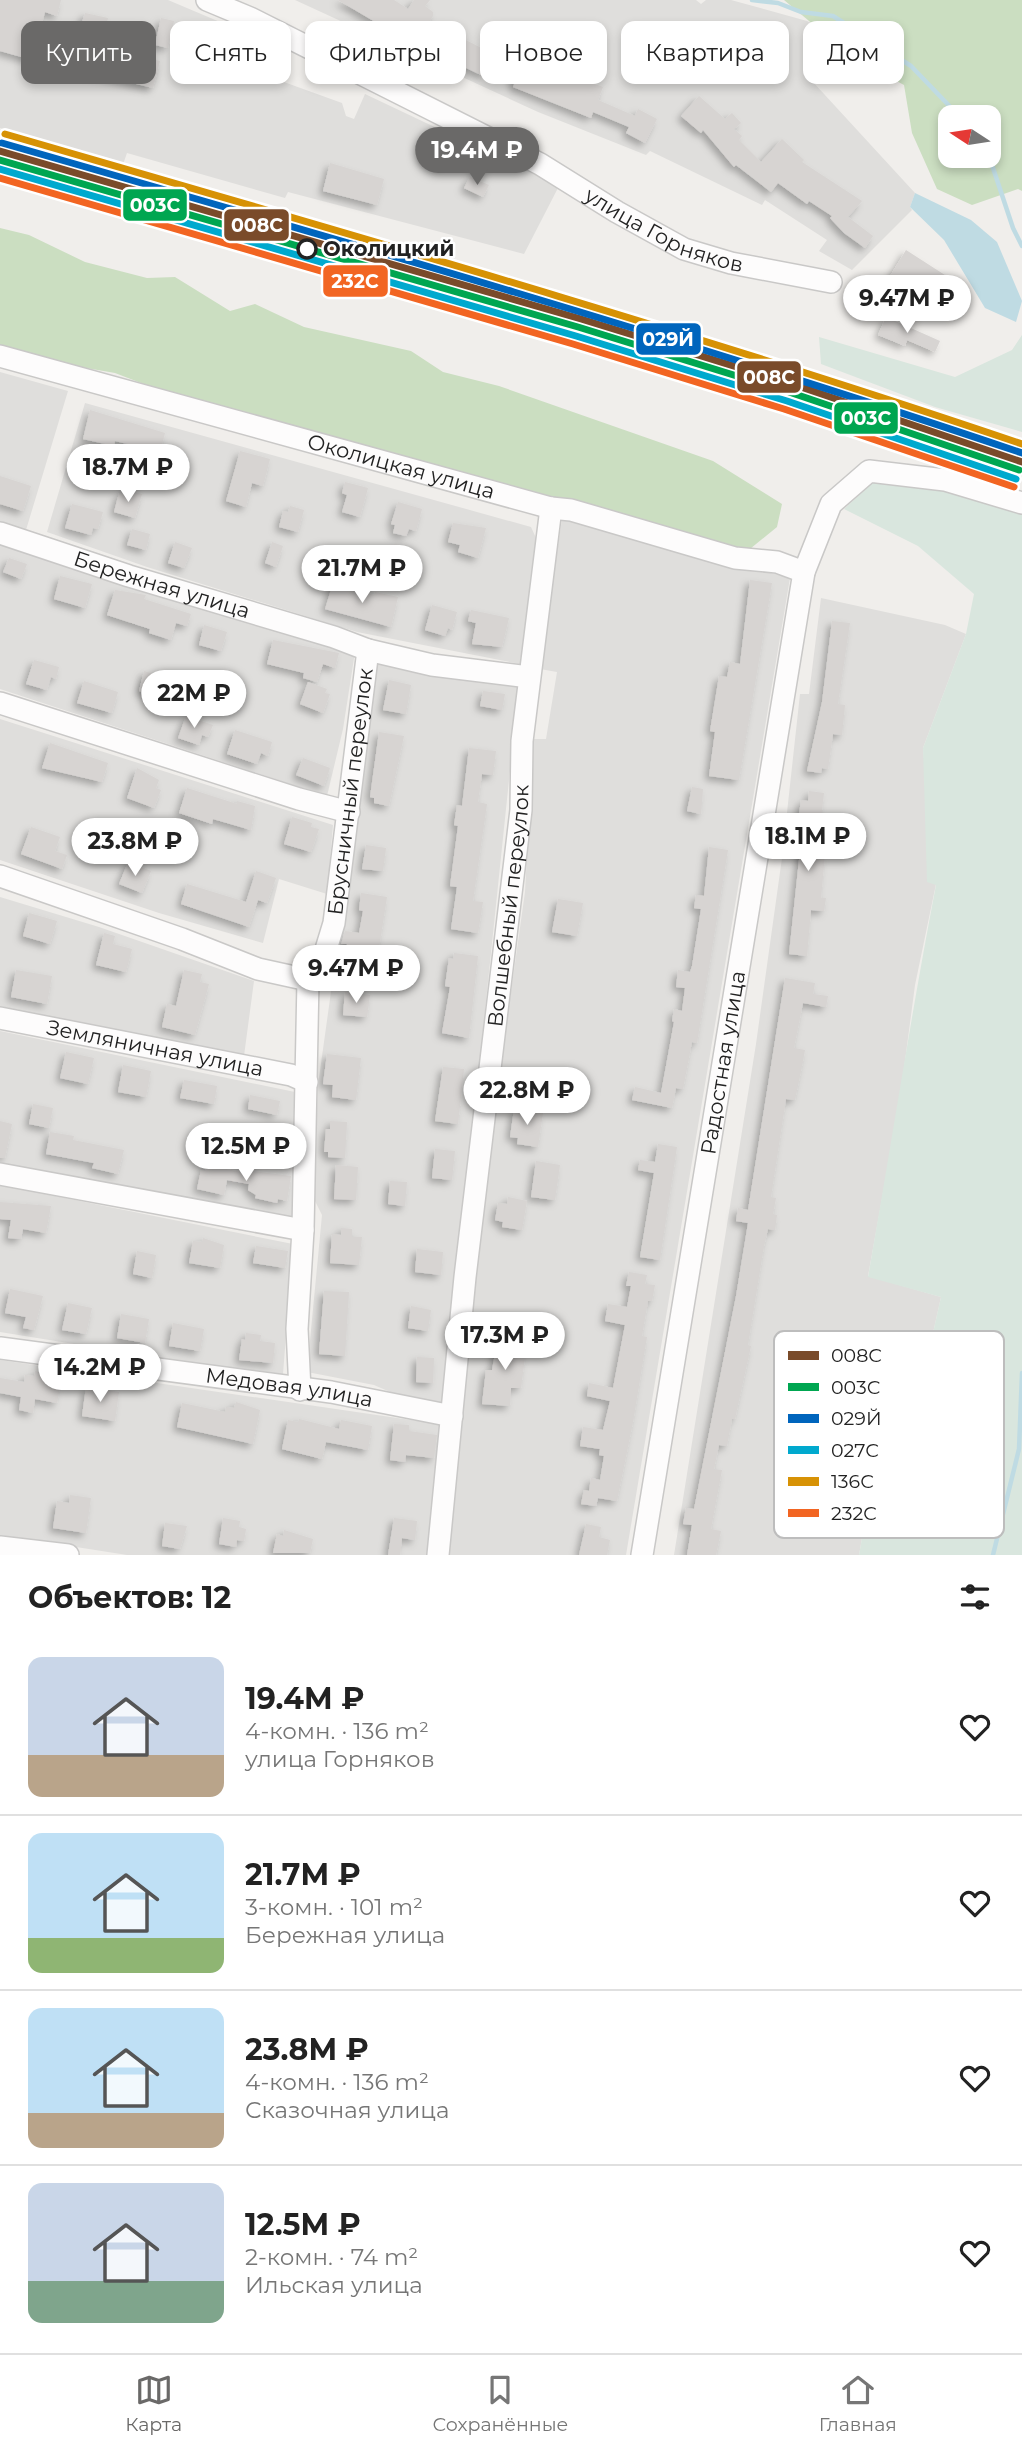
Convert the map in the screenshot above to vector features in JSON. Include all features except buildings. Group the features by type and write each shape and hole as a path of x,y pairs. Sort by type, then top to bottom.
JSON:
{"street":[{"name":"улица Горняков","path":"207,0 273,30 540,164 617,212 684,249 731,263 831,282"},
{"name":"Околицкая улица","path":"0,356 551,508 570,510 735,558 777,562 804,572"},
{"name":"Радостная улица","path":"642,1555 804,572 831,504 869,471 944,480 1022,503"},
{"name":"Волшебный переулок","path":"438,1555 465,1277 521,810 522,741 551,508"},
{"name":"Бережная улица","path":"0,533 368,650 432,665 529,677"},
{"name":"Брусничный переулок","path":"308,980 324,956 334,923 368,650"},
{"path":"0,703 299,799 349,811"},
{"path":"0,876 182,939 258,969 308,980 303,1230 297,1329 300,1390"},
{"name":"Земляничная улица","path":"0,1017 291,1075 307,1082"},
{"path":"0,1174 303,1230"},
{"name":"Медовая улица","path":"0,1348 300,1390 331,1392 452,1416"},
{"path":"0,1546 68,1555"}],"shaded area":[{"path":"0,0 168,0 218,21 170,21 170,84 289,84 342,103 346,116 354,119 365,94 559,186 524,254 288,192 285,198 127,153 121,170 63,153 56,145 0,128"},
{"path":"295,0 696,0 701,4 706,0 731,0 807,21 803,21 803,84 815,84 915,193 910,207 912,210 852,270 819,251 827,240 765,200 762,205 650,151 646,155 538,112 466,79 466,21 341,21"},
{"path":"1022,335 1022,432 935,407 821,364 819,337 955,377 1012,350"},
{"path":"0,372 68,391 26,530 0,522"},
{"path":"85,403 531,527 536,538 520,664 357,632 147,567 47,532"},
{"path":"878,478 912,480 1022,512 1022,1555 859,1555 862,1538 1004,1538 1004,1331 933,1331 941,1297 868,1277 936,885 927,882 923,748 966,634 974,594 918,546 844,509"},
{"path":"562,519 790,578 626,1555 447,1555 489,1149 525,892 533,739 546,739 557,672 540,669"},
{"path":"0,542 355,652 343,729 327,796 0,689"},
{"path":"821,598 945,625 966,634 923,748 936,884 915,985 900,1099 868,1276 941,1297 933,1331 774,1331 774,1538 862,1538 859,1555 674,1555 756,1044 782,858 800,694 809,694"},
{"path":"377,662 519,684 444,1404 411,1401 374,1385 307,1372 322,1215 314,1199 318,1085"},
{"path":"0,719 333,825 327,894 279,879 263,943 159,913 0,860"},
{"path":"0,897 99,927 254,981 244,1056 0,1006"},
{"path":"0,1031 295,1092 294,1217 0,1163"},
{"path":"0,1185 293,1244 283,1374 277,1377 0,1332"},
{"path":"0,1360 445,1425 428,1555 127,1555 0,1535"}],"green space":[{"path":"784,0 1022,0 1022,191 1018,189 972,205 937,189 912,133 904,85 904,21 809,21"},
{"path":"0,228 29,235 85,262 147,278 175,277 230,311 255,304 304,327 411,351 443,372 499,386 713,461 782,504 777,527 745,553 696,558 548,496 408,464 193,403 115,373 0,353"}],"water":[{"path":"915,193 971,220 997,242 1022,301 1016,322 985,308 944,240 910,207"}],"waterway":[{"path":"752,0 778,3 801,12 833,16 911,66 948,105"},
{"path":"993,168 1013,228 1022,246"},
{"path":"1004,1510 1019,1449 1022,1373"},
{"path":"993,1555 997,1538"}],"transit line":[{"name":"136С","path":"5,134 642,322 1022,444"},
{"name":"029Й","path":"2,143 641,331 1022,453"},
{"name":"008С","path":"0,151 581,319 792,384 1022,462"},
{"name":"003С","path":"0,160 578,327 789,392 1019,470"},
{"name":"027С","path":"0,169 576,336 787,401 1016,479"},
{"name":"232C","path":"0,178 573,344 784,409 1014,487"}],"place":[{"name":"Околицкий","path":"307,249"}]}
